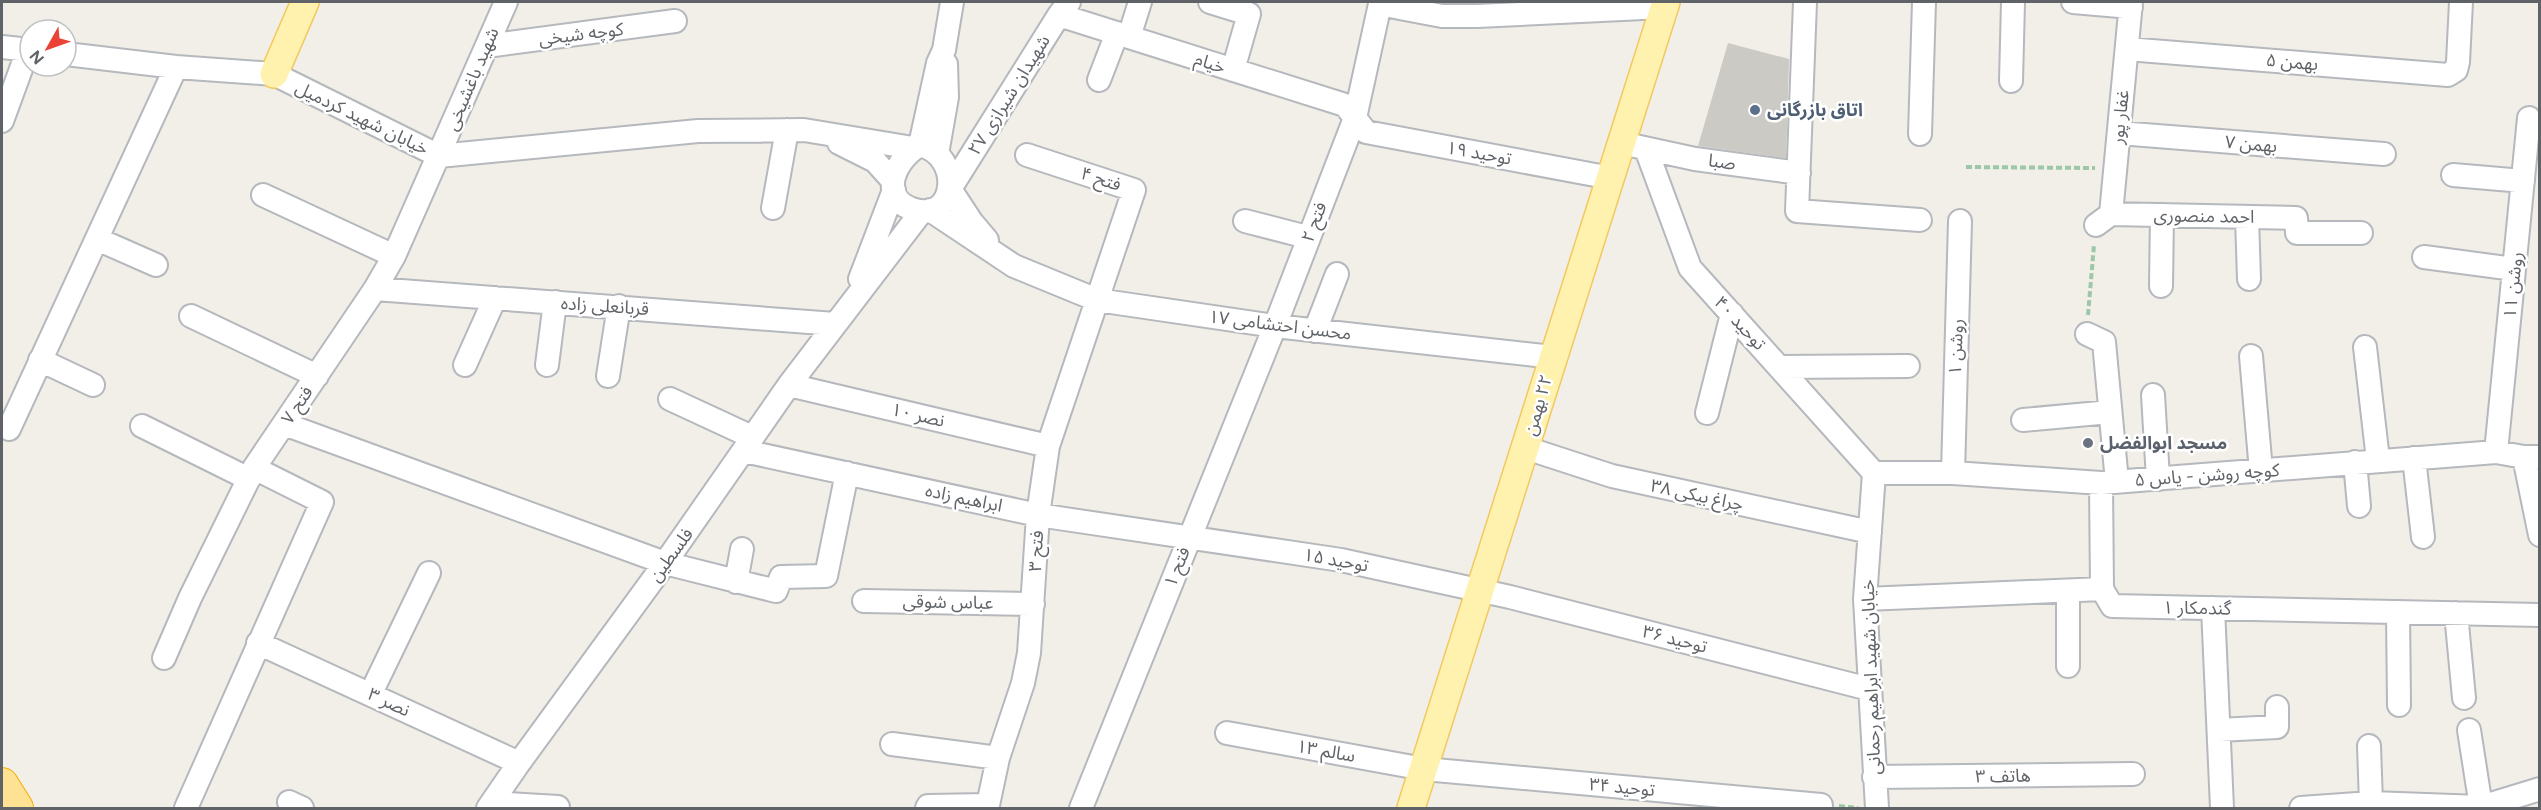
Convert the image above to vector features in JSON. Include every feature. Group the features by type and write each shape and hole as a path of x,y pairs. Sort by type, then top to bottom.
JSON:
{"highway":[{"path":"2,784 17,808"}],"main road":[{"path":"274,74 304,2"},
{"name":"٢٢ بهمن","path":"1411,808 1611,178 1634,146 1665,4"}],"street":[{"name":"شهید باغشیخی","path":"439,156 506,2"},
{"path":"852,300 894,185 900,161 923,149 948,97 944,50 952,2"},
{"path":"1099,80 1140,2"},
{"path":"1210,2 1249,14 1233,70"},
{"path":"1805,2 1797,212 1920,220"},
{"path":"1920,134 1924,2"},
{"path":"2011,81 2013,2"},
{"path":"2073,2 2131,4"},
{"name":"بهمن ۵","path":"2127,49 2448,75 2456,70 2461,2"},
{"name":"فتح ۲","path":"1275,326 1307,237 1355,118 1380,4 1406,5"},
{"path":"1406,5 1442,16 1513,8 1665,4"},
{"name":"غفار پور","path":"2103,220 2119,133 2131,4"},
{"name":"خیام","path":"1064,8 1123,35 1345,105 1355,118"},
{"name":"شهیدان شیرازی ۲۷","path":"950,189 1064,8"},
{"name":"کوچه شیخی","path":"487,46 675,21"},
{"path":"2,47 18,49"},
{"name":"خیابان شهید کردمیل","path":"78,55 176,67 274,74 439,156 699,131 795,130"},
{"path":"9,429 176,67"},
{"path":"2,121 18,78"},
{"name":"توحید ۱۹","path":"1355,118 1366,132 1611,178"},
{"name":"روشن ۱۱","path":"2496,452 2529,118"},
{"path":"795,130 853,148 875,161 894,185 905,206 926,211"},
{"path":"795,130 923,149 948,171 950,189 942,203 926,211 852,300"},
{"path":"773,208 795,130"},
{"name":"بهمن ۷","path":"2119,133 2384,154"},
{"name":"صبا","path":"1634,146 1695,159 1799,173"},
{"name":"توحید ۴۰","path":"1634,146 1690,268 1874,473"},
{"name":"فتح ۴","path":"1027,155 1134,190 1097,300"},
{"name":"فتح ۷","path":"164,658 190,598 251,473 375,289 394,256 439,156"},
{"path":"2453,174 2523,181"},
{"name":"محسن احتشامی ۱۷","path":"950,189 976,228 1014,266"},
{"path":"263,195 394,256"},
{"name":"محسن احتشامی ۱۷","path":"926,211 1014,266 1097,300 1315,331 1553,357"},
{"path":"2161,286 2162,215"},
{"name":"احمد منصوری","path":"2103,220 2162,215 2296,218 2297,233 2361,233"},
{"path":"2247,217 2249,279"},
{"path":"1245,221 1307,237"},
{"name":"روشن ۱","path":"1953,473 1960,221"},
{"path":"97,239 156,265"},
{"path":"2424,257 2514,269"},
{"path":"1315,331 1337,274"},
{"name":"قربانعلی زاده","path":"375,289 835,324"},
{"path":"465,365 495,298"},
{"name":"فلسطین","path":"490,806 852,300"},
{"name":"فتح ۳","path":"927,808 928,806 988,805 998,758 1023,683 1029,653 1038,515 1048,446 1097,300"},
{"path":"547,365 555,302"},
{"path":"608,376 619,306"},
{"path":"1707,413 1732,314"},
{"path":"191,316 317,376"},
{"name":"فتح ۱","path":"1081,808 1275,326"},
{"path":"1864,599 2102,589 2109,482 2110,412 2096,338"},
{"path":"2365,346 2378,460"},
{"path":"2251,356 2260,471"},
{"path":"40,360 93,385"},
{"path":"1781,367 1908,366"},
{"name":"نصر ۱۰","path":"789,385 1048,446"},
{"path":"2153,395 2158,479"},
{"name":"ابراهیم زاده","path":"670,399 748,444 847,473 1038,515 1190,537"},
{"path":"2024,420 2110,412"},
{"path":"284,424 665,563 776,591 781,577 826,576 847,473"},
{"path":"142,426 322,502 186,808"},
{"name":"چراغ بیکی ۳۸","path":"1526,448 1612,476 1870,532"},
{"name":"کوچه روشن - یاس ۵","path":"1874,473 1953,473 2109,482 2496,452 2532,457"},
{"path":"2532,457 2540,535"},
{"path":"2414,458 2423,537"},
{"path":"2355,462 2359,506"},
{"name":"خیابان شهید ابراهیم رحمانی","path":"1874,473 1864,599 1877,808"},
{"name":"توحید ۱۵","path":"1190,537 1341,560 1481,590"},
{"path":"736,582 742,549"},
{"path":"371,693 429,573"},
{"name":"گندمکار ۱","path":"2102,589 2112,606 2540,615"},
{"name":"توحید ۳۶","path":"1481,590 1869,689"},
{"path":"2068,591 2068,666"},
{"name":"عباس شوقی","path":"864,601 1033,603"},
{"path":"2213,608 2222,808"},
{"path":"2398,612 2399,705"},
{"path":"2456,614 2464,698"},
{"name":"نصر ۳","path":"258,643 519,763"},
{"path":"2219,730 2277,728 2277,706"},
{"path":"2469,730 2481,807"},
{"name":"سالم ۱۳","path":"1227,733 1424,769"},
{"path":"892,744 998,758"},
{"path":"2369,746 2371,803"},
{"name":"توحید ۳۴","path":"1424,769 1821,805"},
{"name":"هاتف ۳","path":"1874,777 2133,774"},
{"path":"2301,808 2371,803 2481,807 2540,789"},
{"path":"490,806 558,808"}],"path":[{"path":"1966,167 2114,168"},
{"path":"2096,338 2103,220"},
{"path":"1821,805 1861,808"}],"building":[{"name":"اتاق بازرگانی","path":"1728,43 1789,59 1786,158 1698,146"}],"place":[{"name":"اتاق بازرگانی","path":"1755,110"},
{"name":"مسجد ابوالفضل","path":"2088,443"}]}
